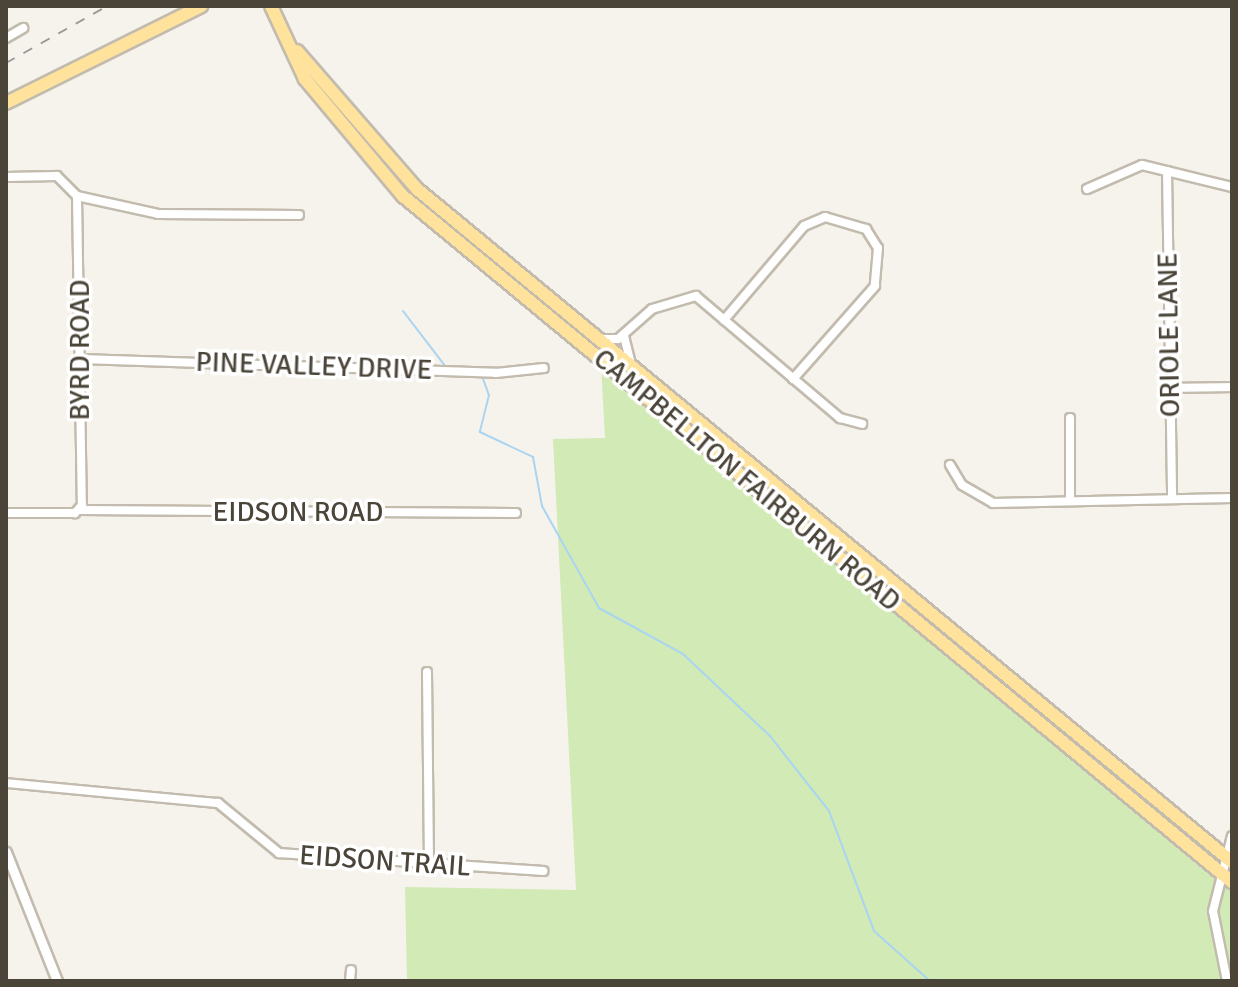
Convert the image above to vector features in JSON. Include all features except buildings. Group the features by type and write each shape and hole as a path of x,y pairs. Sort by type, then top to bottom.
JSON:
{"main road":[{"path":"6,103 201,6"},
{"name":"CAMPBELLTON FAIRBURN ROAD","path":"271,6 318,98 403,196 1232,882"},
{"name":"CAMPBELLTON FAIRBURN ROAD","path":"295,49 398,172 1229,860"}],"street":[{"path":"6,38 23,28"},
{"path":"1087,189 1129,167 1167,171 1232,187"},
{"name":"ORIOLE LANE","path":"1167,171 1172,499"},
{"path":"6,177 57,176 77,196 158,214 299,215"},
{"name":"BYRD ROAD","path":"77,196 81,359 80,510"},
{"path":"724,320 804,226 825,217 866,229 878,248 875,286 793,379"},
{"path":"596,337 624,336 652,309 696,296 840,418 862,424"},
{"path":"624,336 631,366"},
{"name":"PINE VALLEY DRIVE","path":"81,359 496,373 544,368"},
{"path":"1170,388 1232,387"},
{"path":"1070,418 1070,501"},
{"path":"950,465 962,485 993,503 1232,498"},
{"path":"6,513 80,510"},
{"name":"EIDSON ROAD","path":"80,510 516,513"},
{"path":"427,672 429,865"},
{"name":"EIDSON TRAIL","path":"6,783 200,799 228,808 279,853 543,871"},
{"path":"1227,981 1213,911 1220,871 1229,860 1232,836"},
{"path":"6,852 57,981"},
{"path":"350,981 351,970"}],"green space":[{"path":"600,346 1219,868 1232,822 1232,981 407,981 405,887 576,890 553,439 605,438"}],"waterway":[{"path":"403,311 446,367"},
{"path":"482,376 489,395 480,432 533,457 542,506 599,608 683,654 770,736 829,811 874,931 930,981"}],"railway":[{"path":"6,63 107,6"}]}
